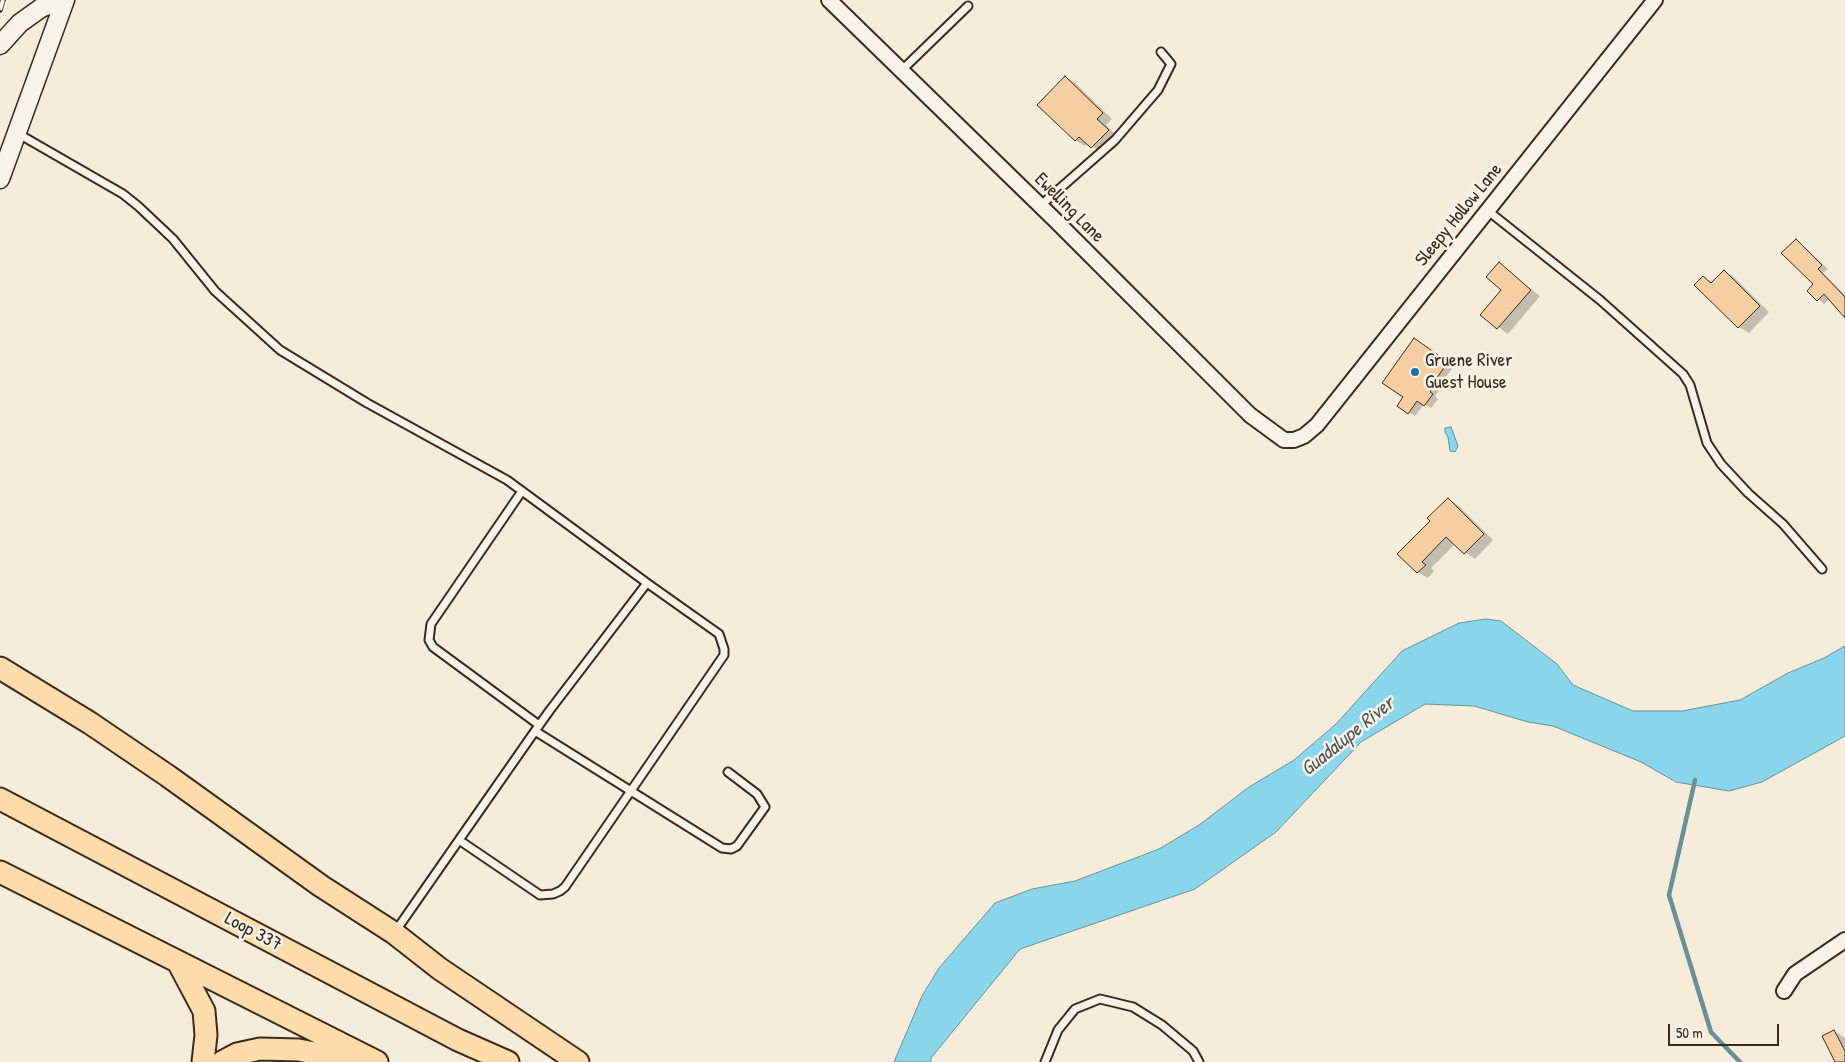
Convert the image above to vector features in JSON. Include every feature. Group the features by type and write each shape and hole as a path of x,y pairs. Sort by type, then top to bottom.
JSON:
{"main road":[{"path":"0,668 90,723 321,886 394,933 440,969 578,1062"},
{"name":"Loop 337","path":"0,799 458,1040 508,1062"},
{"path":"0,872 376,1062"},
{"path":"179,964 204,1011 206,1034 203,1062"},
{"path":"222,1062 236,1054 260,1049 299,1050 360,1062"}],"street":[{"path":"0,46 20,23 42,8 60,0"},
{"path":"0,179 65,0"},
{"name":"Ewelling Lane","path":"828,0 1040,206 1250,415 1284,440"},
{"name":"Sleepy Hollow Lane","path":"1284,440 1294,440 1304,436 1317,425 1655,0"},
{"path":"1784,991 1795,974 1845,940"}],"lane":[{"path":"901,70 968,6"},
{"path":"1040,206 1115,140 1158,90 1171,64 1161,52"},
{"path":"16,133 123,194 138,206 173,238 215,291 280,350 367,403 507,480 719,634 724,649 724,656 565,886 553,894 540,894 459,840"},
{"path":"1487,210 1600,300 1683,374 1690,385 1707,443 1721,464 1783,524 1822,569"},
{"path":"522,491 431,624 429,640 433,647 537,728 722,848 730,849 737,846 765,807 757,794 728,772"},
{"path":"394,933 537,728 647,583"},
{"path":"1045,1062 1058,1030 1075,1008 1100,999 1133,1007 1154,1020 1193,1051 1199,1062"}],"water":[{"path":"1451,427 1458,446 1455,452 1450,451 1448,437 1445,432 1445,428"},
{"name":"Guadalupe River","path":"1486,619 1501,621 1557,664 1573,685 1633,711 1682,711 1740,700 1788,673 1824,658 1845,646 1845,736 1762,782 1729,791 1676,782 1641,762 1553,726 1528,722 1474,706 1425,704 1361,742 1276,832 1195,889 1020,949 931,1058 931,1062 894,1062 922,996 939,968 995,903 1032,889 1075,881 1159,849 1199,825 1249,787 1294,760 1336,724 1402,651 1459,623"}],"building":[{"path":"1065,76 1103,113 1097,119 1109,130 1091,148 1079,137 1075,141 1037,105"},
{"path":"1796,239 1822,265 1818,269 1845,297 1845,318 1824,294 1817,301 1807,291 1813,284 1781,253"},
{"path":"1499,262 1531,290 1497,329 1480,315 1501,290 1486,277"},
{"path":"1724,270 1760,306 1738,328 1694,285 1703,276 1711,283"},
{"name":"Gruene River Guest House","path":"1414,338 1448,362 1434,382 1436,384 1430,392 1433,394 1424,406 1417,401 1408,414 1397,406 1403,397 1382,383"},
{"path":"1448,498 1484,534 1464,554 1446,537 1422,562 1426,565 1417,573 1397,554 1430,521 1427,518"},
{"path":"1834,1030 1845,1051 1845,1062 1835,1062 1822,1036"}],"waterway":[{"path":"1695,780 1669,895 1711,1032 1740,1062"}],"railway":[{"path":"0,10 3,0"}],"place":[{"name":"Gruene River Guest House","path":"1415,372"}]}
